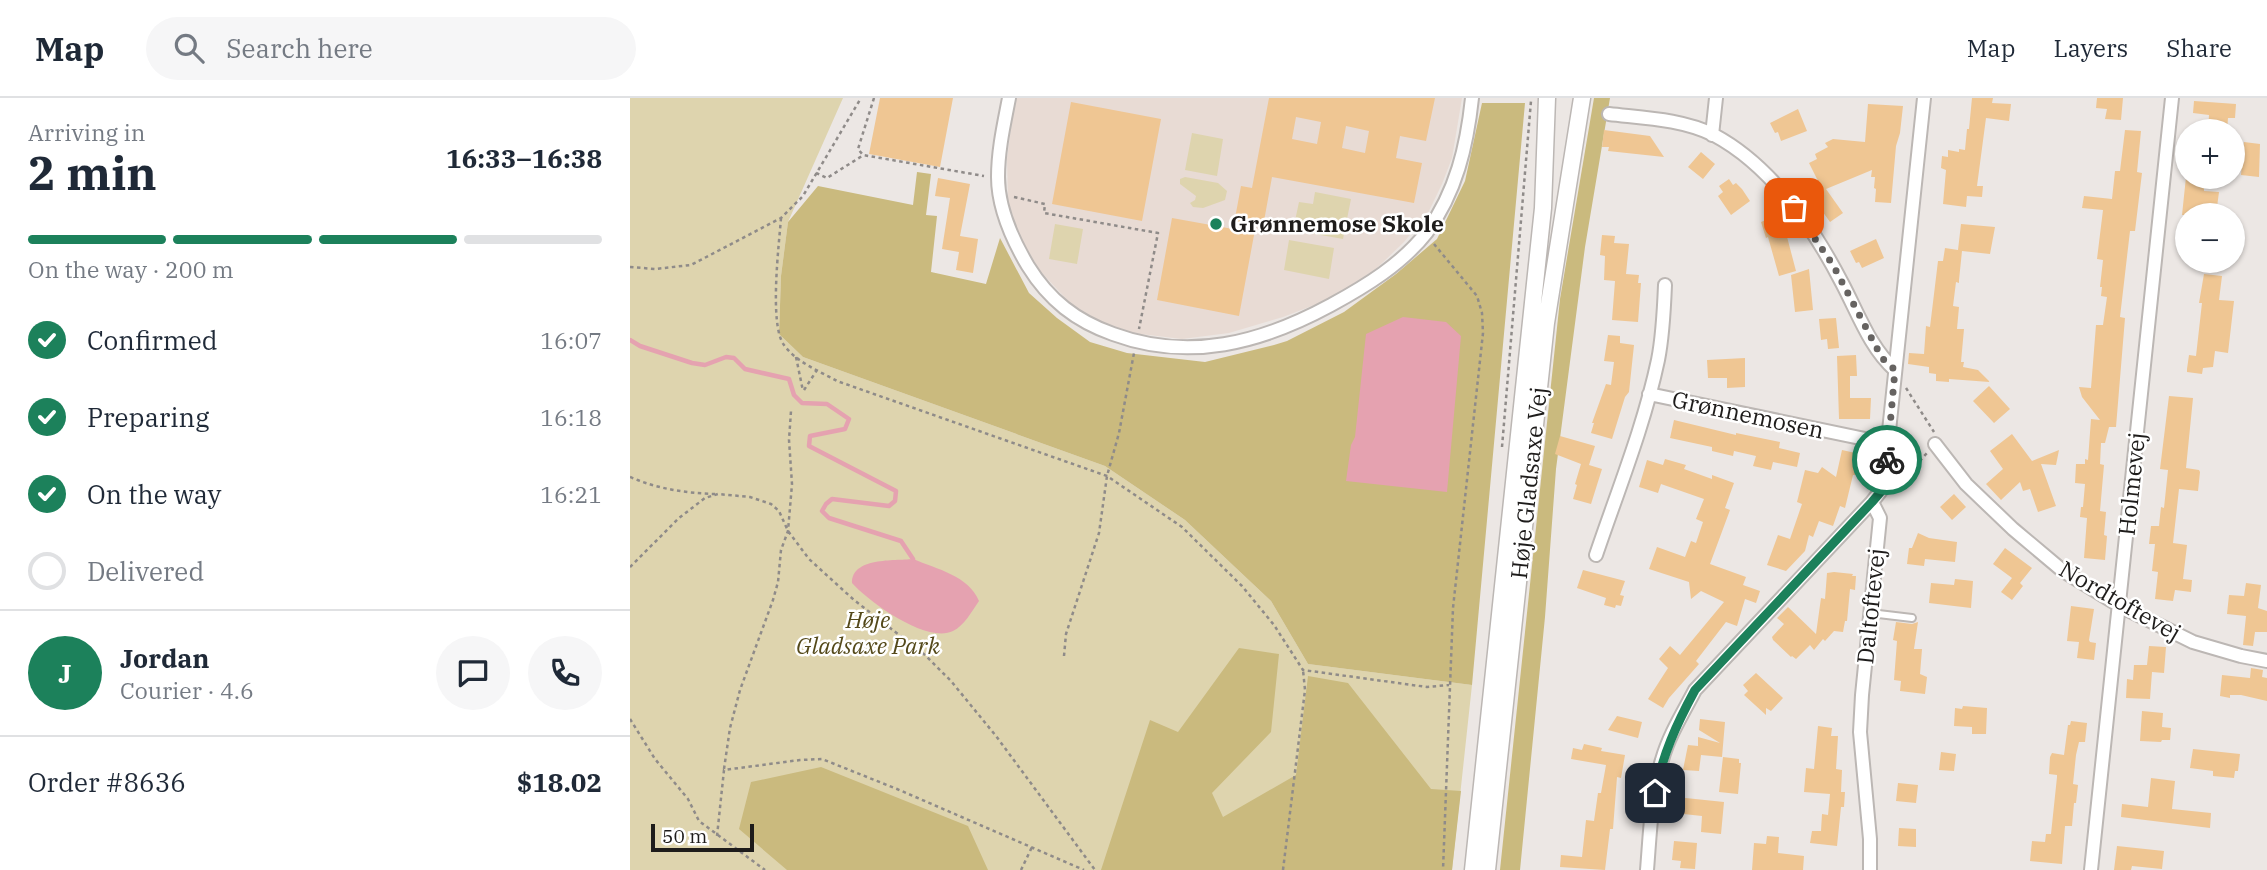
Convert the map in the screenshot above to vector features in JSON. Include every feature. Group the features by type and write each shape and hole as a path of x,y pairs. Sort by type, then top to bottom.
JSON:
{"street":[{"path":"1009,98 1000,143 1000,194 1004,215 1018,248 1037,280 1064,308 1089,326 1136,343 1170,348 1209,347 1258,337 1306,319 1356,292 1397,263 1426,233 1443,207 1459,171 1469,132 1472,98"},
{"name":"Høje Gladsaxe Vej","path":"1473,870 1543,208 1536,98"},
{"name":"Høje Gladsaxe Vej","path":"1487,870 1546,323 1582,98"},
{"path":"1712,135 1716,98"},
{"path":"1647,870 1655,793 1662,760 1676,724 1695,690 1884,488 1924,98"},
{"name":"Holmevej","path":"2091,870 2172,98"},
{"path":"1609,114 1661,119 1712,135 1749,159 1801,216 1833,265 1882,358 1895,370"},
{"name":"Grønnemosen","path":"1596,555 1649,394 1664,322 1665,285"},
{"name":"Grønnemosen","path":"1649,394 1889,444"},
{"name":"Nordtoftevej","path":"1935,444 1966,484 2013,529 2063,571 2120,606 2193,642 2267,661"},
{"name":"Daltoftevej","path":"1870,870 1870,839 1860,732 1880,518 1872,502"}],"lane":[{"path":"1870,613 1912,618"}],"path":[{"path":"630,267 655,269 691,265 781,218 803,196 861,98"},
{"path":"874,98 858,149 863,155 998,179"},
{"path":"817,173 827,178 863,155"},
{"path":"1000,194 1045,204 1044,214 1158,233 1136,343"},
{"path":"781,218 777,334 785,347 796,357 837,381 1107,476 1182,527 1242,586 1274,625 1303,670 1305,690 1283,870"},
{"path":"1426,233 1477,296 1482,313 1483,333 1453,608 1443,870"},
{"path":"796,357 803,392 817,370"},
{"path":"1064,656 1066,634 1099,533 1107,476 1133,367"},
{"path":"1884,488 1895,487 1935,444 1934,431 1895,370"},
{"path":"717,836 730,728 740,690 773,600 781,550 788,531 792,484 789,440 791,411"},
{"path":"630,477 648,485 674,491 750,497 771,504 779,511 801,550 846,593 925,655 951,681 996,736 1095,870"},
{"path":"630,567 679,518 705,498 718,494"},
{"path":"1303,670 1427,687 1449,685"},
{"path":"630,719 655,759 688,799 699,821 765,870"},
{"path":"724,770 822,759 1084,870"},
{"path":"1021,870 1032,847"}],"shaded area":[{"name":"Grønnemose Skole","path":"1015,98 1462,98 1452,158 1428,213 1404,242 1377,268 1317,304 1283,317 1229,333 1182,339 1124,332 1101,323 1071,304 1040,271 1017,232 1008,200 1007,159"},
{"path":"1594,98 1610,98 1585,247 1556,469 1545,617 1520,870 1500,870 1560,299"},
{"path":"1482,103 1525,103 1472,685 1308,664 1271,601 1185,520 1105,466 803,357 779,334 781,276 788,222 818,186 913,205 917,172 931,174 926,215 937,216 931,272 986,284 1000,238 1029,293 1090,342 1127,353 1205,362 1287,341 1344,312 1396,274 1437,239 1465,181"},
{"path":"1403,317 1446,322 1461,336 1447,492 1346,481 1351,445 1355,437 1366,334"},
{"path":"913,559 951,574 974,592 979,601 957,629 942,633 914,627 885,610 852,583 854,575 866,565"},
{"path":"1239,648 1279,654 1271,732 1212,793 1223,817 1296,775 1308,676 1348,683 1431,789 1461,791 1452,870 1101,870 1150,720 1178,732"},
{"path":"821,767 968,826 988,870 787,870 739,829 751,782"}],"green space":[{"name":"Høje Gladsaxe Park","path":"630,98 843,98 788,222 781,276 779,334 803,357 1105,466 1185,520 1271,601 1308,664 1472,685 1452,870 630,870"},
{"path":"1192,133 1223,139 1217,176 1185,170"},
{"path":"1185,177 1218,183 1227,191 1225,200 1203,208 1193,207 1190,203 1196,196 1180,184 1180,179"},
{"path":"1315,192 1351,199 1343,239 1293,230 1299,202 1313,204"},
{"path":"1055,224 1083,229 1077,264 1049,259"},
{"path":"1289,240 1334,248 1329,279 1284,270"}],"building":[{"path":"880,98 953,98 940,167 869,154"},
{"path":"1269,98 1435,98 1426,141 1400,136 1396,158 1422,163 1414,203 1272,177 1264,221 1257,219 1239,316 1157,300 1172,218 1233,229 1241,186 1252,188","holes":["1296,117 1321,122 1317,144 1292,139","1346,126 1369,131 1365,153 1342,148"]},
{"path":"1972,98 1993,98 1992,103 2011,104 2009,121 1986,118 1977,186 1983,186 1982,197 1967,196 1966,207 1943,204 1946,170 1941,168 1942,156 1948,157 1948,150 1965,150"},
{"path":"2097,98 2123,98 2121,120 2105,119 2107,109 2096,108"},
{"path":"2194,101 2236,104 2235,118 2209,119 2209,115 2193,113"},
{"path":"1071,102 1161,119 1142,221 1052,204"},
{"path":"1868,104 1903,106 1891,203 1875,202 1875,177 1871,177 1872,170 1826,189 1843,213 1830,222 1810,194 1821,187 1809,163 1817,159 1815,154 1828,147 1825,143 1833,139 1865,142"},
{"path":"1798,109 1807,131 1781,141 1778,132 1775,133 1770,123"},
{"path":"1604,130 1650,136 1664,157 1608,151 1609,147 1602,147"},
{"path":"2125,130 2141,131 2137,172 2142,173 2135,231 2130,231 2120,317 2125,318 2116,427 2109,427 2105,443 2101,443 2100,464 2104,465 2100,511 2106,512 2105,560 2084,558 2087,518 2080,517 2085,484 2075,483 2076,464 2085,464 2085,459 2088,460 2091,419 2100,420 2082,397 2079,387 2091,388 2096,325 2103,325 2107,297 2101,296 2100,287 2103,260 2097,259 2103,210 2082,208 2084,196 2112,199 2115,171 2120,171"},
{"path":"2245,142 2260,144 2259,177 2245,175"},
{"path":"1701,152 1715,164 1703,179 1688,167"},
{"path":"938,178 970,184 960,236 978,239 973,273 956,270 959,252 942,249 950,198 935,196"},
{"path":"1729,179 1733,185 1736,183 1742,189 1750,201 1731,215 1718,196 1723,192 1719,186"},
{"path":"2185,189 2219,192 2218,203 2183,203"},
{"path":"1775,216 1782,234 1786,233 1796,271 1779,276 1761,222"},
{"path":"1961,224 1995,227 1990,254 1962,251 1959,283 1956,282 1953,306 1959,307 1957,329 1964,329 1961,362 1964,362 1963,367 1978,370 1990,382 1949,379 1949,382 1936,381 1936,374 1929,373 1929,367 1908,364 1909,353 1924,354 1926,326 1930,327 1938,261 1943,261 1945,248 1958,250"},
{"path":"1602,235 1615,236 1614,243 1629,244 1626,274 1639,275 1638,283 1641,283 1638,322 1612,320 1615,281 1604,280 1605,256 1600,255"},
{"path":"1876,239 1884,258 1862,268 1850,251"},
{"path":"1809,269 1813,310 1795,312 1791,275"},
{"path":"2204,274 2222,276 2219,300 2234,301 2228,353 2215,351 2213,367 2203,368 2202,374 2187,372 2187,369 2189,355 2196,356 2202,303 2199,303"},
{"path":"1836,318 1839,348 1828,349 1827,339 1821,340 1819,319"},
{"path":"1608,335 1620,336 1620,343 1634,345 1629,392 1612,439 1591,433 1606,384 1611,385 1614,362 1604,361"},
{"path":"1856,355 1857,376 1850,376 1850,398 1871,398 1870,419 1839,419 1837,356"},
{"path":"1745,358 1745,387 1727,388 1727,378 1708,378 1707,360"},
{"path":"1989,386 2010,409 1994,423 1973,401"},
{"path":"2169,396 2193,398 2186,468 2200,472 2198,491 2179,489 2173,543 2187,545 2183,579 2192,580 2191,592 2175,590 2173,601 2155,599 2158,572 2152,571 2155,544 2149,544 2151,526 2159,526 2161,507 2164,508 2168,470 2160,469"},
{"path":"1674,420 1780,442 1779,448 1800,453 1797,467 1773,462 1771,470 1753,466 1756,456 1734,451 1733,456 1712,451 1712,447 1670,438"},
{"path":"2012,434 2032,461 2059,450 2056,465 2041,464 2056,506 2038,512 2030,489 2023,491 2020,482 2001,500 1986,484 2003,469 1990,451"},
{"path":"1560,436 1595,446 1589,465 1602,469 1591,504 1573,499 1581,464 1555,454"},
{"path":"1842,450 1860,454 1845,508 1840,506 1833,526 1819,521 1813,537 1809,535 1805,551 1786,571 1767,565 1778,535 1790,539 1802,504 1797,502 1805,470 1818,473 1822,467 1836,477"},
{"path":"1665,459 1686,465 1684,469 1712,479 1712,475 1734,483 1725,508 1730,510 1710,564 1746,577 1743,585 1760,591 1756,603 1745,599 1737,626 1726,622 1696,661 1699,664 1663,708 1648,699 1668,668 1659,659 1670,646 1680,655 1724,602 1701,591 1691,599 1689,582 1649,569 1657,547 1685,557 1691,541 1696,543 1703,522 1696,519 1704,499 1661,484 1658,493 1639,487 1647,460 1663,465"},
{"path":"1954,494 1966,507 1952,520 1940,507"},
{"path":"1918,533 1929,538 1957,542 1955,562 1925,559 1924,566 1907,564 1909,548 1912,548"},
{"path":"2005,548 2032,568 2020,583 2023,586 2012,600 2001,592 2012,578 1993,564"},
{"path":"1583,570 1625,581 1620,595 1624,596 1621,606 1616,605 1615,608 1604,605 1606,598 1577,588"},
{"path":"1827,573 1856,576 1855,590 1850,589 1847,621 1843,632 1834,631 1814,650 1810,645 1796,659 1791,657 1773,640 1772,637 1784,624 1777,618 1788,607 1816,634 1821,598 1825,599"},
{"path":"1955,579 1973,581 1971,608 1929,603 1931,583 1954,585"},
{"path":"2246,583 2261,585 2258,608 2267,611 2267,632 2255,632 2253,646 2243,645 2246,616 2227,614 2229,595 2244,596"},
{"path":"2071,606 2094,609 2089,640 2096,643 2094,660 2077,658 2079,642 2067,641"},
{"path":"1896,622 1918,622 1914,649 1922,649 1920,674 1927,677 1925,694 1900,691 1901,681 1894,680 1897,641 1893,640"},
{"path":"2149,646 2166,647 2164,673 2152,672 2150,699 2126,698 2127,679 2133,680 2134,665 2147,665"},
{"path":"2251,668 2263,670 2262,677 2267,678 2267,701 2241,695 2230,695 2230,698 2220,696 2222,675 2250,678"},
{"path":"1756,673 1783,698 1771,711 1766,708 1766,715 1744,695 1748,691 1743,685"},
{"path":"1963,706 1987,708 1986,734 1972,734 1972,727 1954,726 1955,708 1962,709"},
{"path":"2142,711 2163,713 2162,727 2171,728 2170,740 2140,741"},
{"path":"1617,716 1642,722 1638,738 1608,730"},
{"path":"1700,719 1725,722 1722,757 1701,755 1699,771 1683,770 1688,745 1698,746 1698,737 1720,743 1699,730"},
{"path":"2071,721 2087,723 2085,742 2079,742 2076,755 2073,784 2078,785 2076,803 2072,826 2065,826 2062,864 2030,861 2032,841 2045,842 2046,834 2051,834 2057,775 2049,774 2050,757 2052,753 2064,755 2068,725"},
{"path":"1818,726 1832,728 1831,736 1838,736 1836,769 1842,770 1841,792 1845,792 1837,846 1810,843 1812,831 1821,831 1822,814 1828,815 1830,794 1804,792 1806,768 1814,769"},
{"path":"1584,744 1602,748 1601,751 1625,755 1621,778 1617,777 1613,829 1610,829 1605,870 1560,867 1561,855 1582,857 1586,820 1594,821 1598,793 1601,793 1606,765 1571,759 1573,748 1582,750"},
{"path":"2193,749 2240,754 2238,771 2235,771 2234,778 2213,776 2213,771 2190,768"},
{"path":"1941,752 1956,754 1954,771 1939,770"},
{"path":"1723,757 1739,759 1741,763 1738,794 1719,792"},
{"path":"2151,778 2175,781 2172,809 2211,813 2210,828 2121,817 2122,804 2148,807"},
{"path":"1898,783 1918,785 1916,803 1896,801"},
{"path":"1676,797 1724,802 1721,834 1701,832 1702,816 1674,813"},
{"path":"1899,828 1916,829 1916,847 1898,846"},
{"path":"1767,836 1779,837 1778,853 1804,856 1803,870 1752,870 1754,843 1766,844"},
{"path":"1674,841 1697,843 1695,869 1680,868 1681,861 1672,860"},
{"path":"2117,846 2164,851 2162,869 2132,866 2131,870 2114,870"}],"waterway":[{"path":"630,340 640,346 692,363 705,365 726,357 734,358 745,369 789,379 794,395 802,403 827,404 849,419 845,429 810,436 809,446 896,491 895,501 889,506 832,499 822,511 829,518 901,541 913,559"}],"way so far":[{"path":"1794,208 1833,265 1882,358 1895,370 1887,460"}],"place":[{"name":"Grønnemose Skole","path":"1216,224"}],"route":[{"path":"1655,793 1662,760 1676,724 1695,690 1884,488 1887,460"}]}
